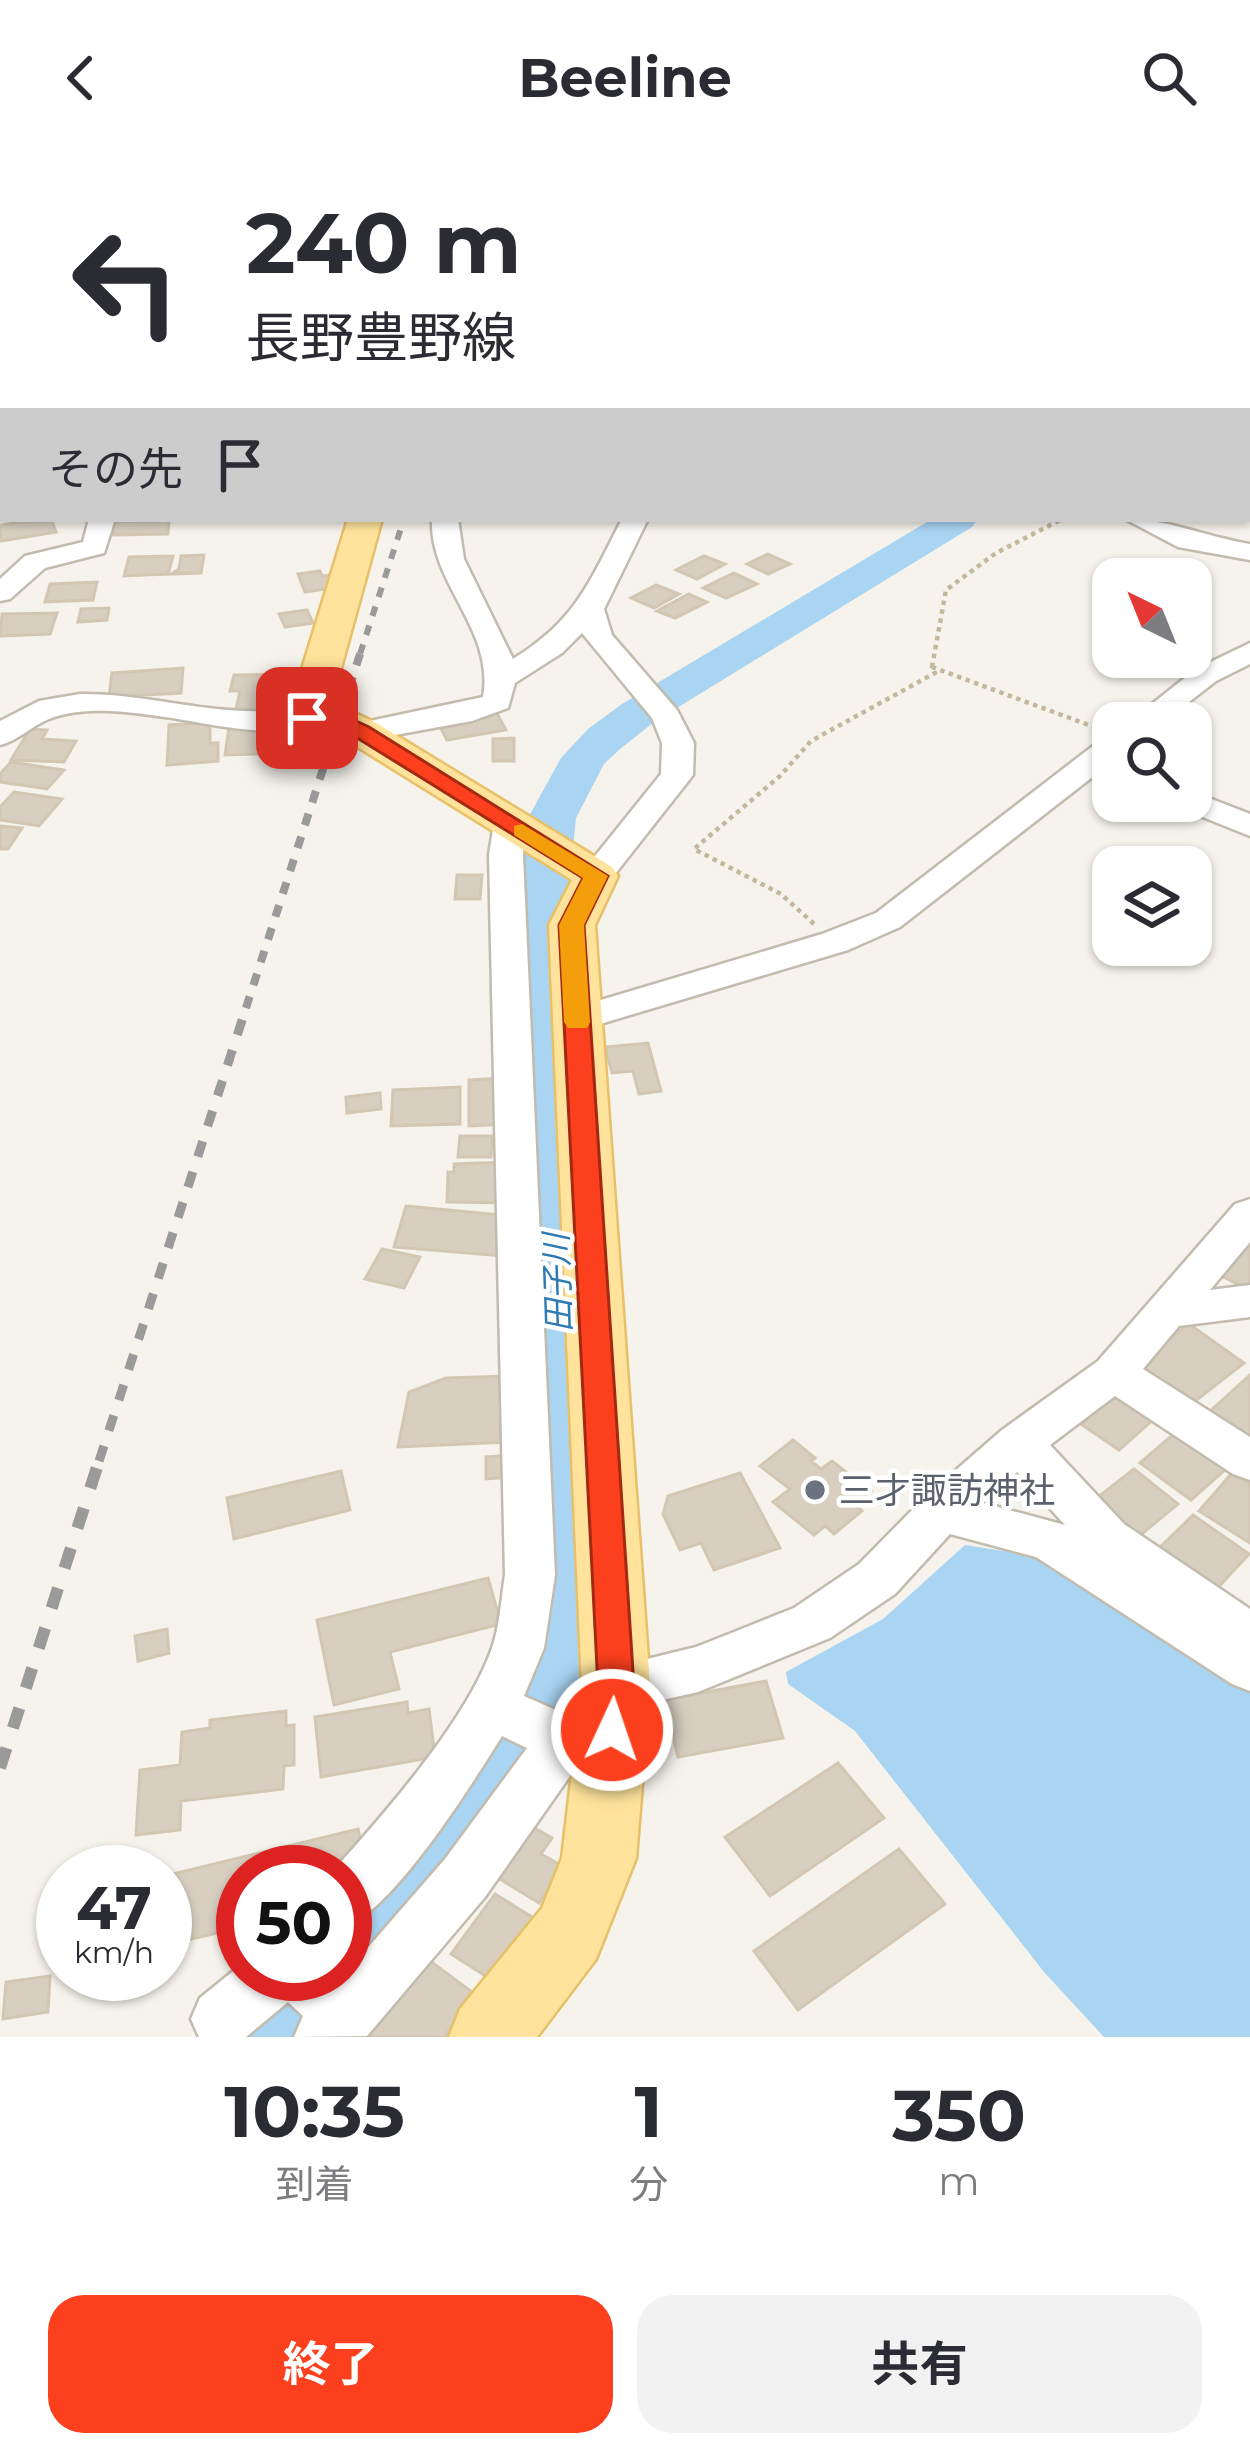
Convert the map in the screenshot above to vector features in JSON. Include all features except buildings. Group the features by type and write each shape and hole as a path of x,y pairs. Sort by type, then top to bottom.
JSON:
{"main road":[{"path":"364,522 307,718 341,721 362,732 546,845 572,925 616,1687 599,1858 569,1933 488,2037"}],"street":[{"path":"1,590 35,562 95,547 101,522"},
{"path":"362,732 472,712 497,702 502,678 475,598 442,542 445,522"},
{"path":"502,678 552,647 590,609 634,522"},
{"path":"1145,522 1187,541 1250,552"},
{"path":"372,1870 490,1705 518,1650 530,1575 531,1336 506,855 546,845 677,775 678,743 666,716 598,637 590,609"},
{"path":"1171,702 1206,675 1250,652"},
{"path":"6,722 82,704 151,705 234,720 307,718"},
{"path":"577,1019 835,942 887,920 1092,764"},
{"path":"1212,810 1250,826"},
{"path":"329,2010 465,1878 563,1738 616,1687 698,1669 812,1623 877,1579 941,1512 1019,1443 1114,1373 1250,1214"},
{"path":"1166,1312 1250,1301"},
{"path":"531,1336 594,1334"},
{"path":"1114,1373 1250,1461"},
{"path":"1019,1443 1107,1538 1250,1637"},
{"path":"941,1512 1051,1540 1250,1669"},
{"path":"490,1705 563,1738"},
{"path":"221,2019 243,2001"}],"path":[{"path":"835,942 781,894 694,849 780,776 811,741 935,674 932,668 946,590 996,554 1056,522"},
{"path":"932,668 1092,744"}],"water":[{"path":"965,1545 1074,1562 1250,1687 1250,2037 1104,2037 1044,1972 855,1731 788,1684 786,1672 883,1619"}],"waterway":[{"name":"田子川","path":"372,1944 489,1784 587,1608 581,1494 558,1335 544,888 552,818 584,758 638,713 954,522"},
{"name":"田子川","path":"271,2037 310,2001"}],"railway":[{"path":"360,654 403,522"},
{"path":"246,1008 361,651"},
{"path":"99,1461 247,1005"},
{"path":"0,1768 100,1458"}],"slow traffic":[{"path":"522,830 596,876 572,925 577,1022"}],"place":[{"name":"三才諏訪神社","path":"815,1490"}],"route":[{"path":"307,718 341,721 362,732 596,876 572,925 599,1333 616,1687 612,1730"}]}
